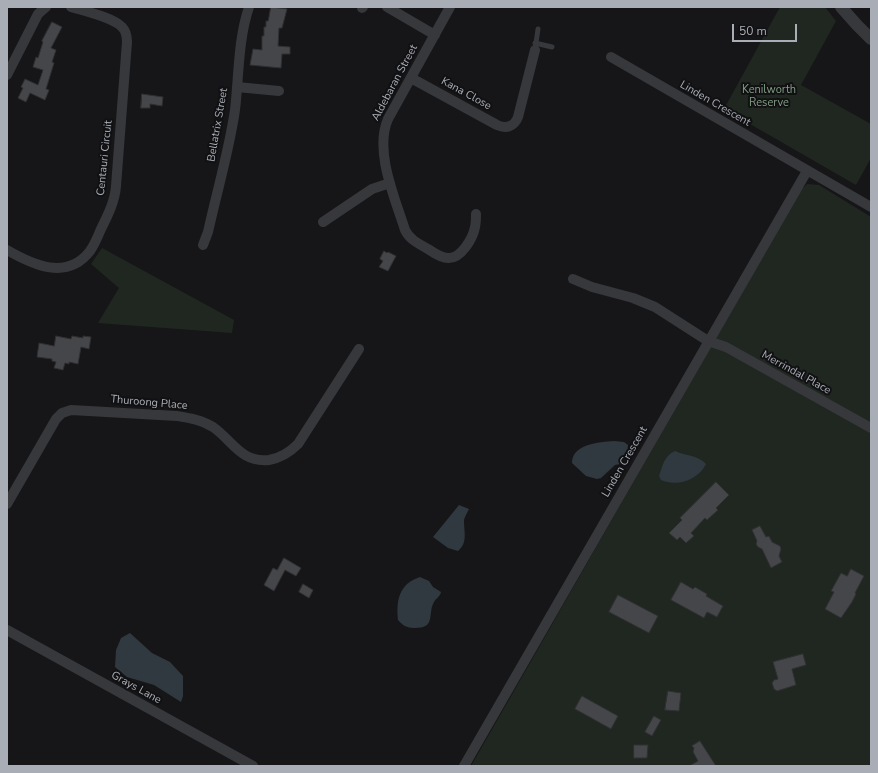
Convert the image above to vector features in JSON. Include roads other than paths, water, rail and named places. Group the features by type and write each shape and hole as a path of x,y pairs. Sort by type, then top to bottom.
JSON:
{"street":[{"path":"7,75 38,14 46,7"},
{"name":"Centauri Circuit","path":"7,250 30,262 44,266 63,267 76,263 86,255 94,245 114,198 127,42 126,35 121,26 116,22 71,7"},
{"name":"Bellatrix Street","path":"203,245 208,232 230,140 237,87 241,37 249,7"},
{"path":"387,7 435,35"},
{"name":"Aldebaran Street","path":"450,7 388,119 384,130 383,150 390,183 406,233 418,244 442,257 452,258 458,256 463,252 475,228 476,214"},
{"path":"841,7 871,39"},
{"name":"Kana Close","path":"411,78 497,125 511,130 518,117 535,46"},
{"name":"Linden Crescent","path":"611,57 871,207"},
{"path":"237,87 279,91"},
{"name":"Linden Crescent","path":"464,766 807,171"},
{"path":"323,222 372,189 390,183"},
{"name":"Merrindal Place","path":"573,279 592,287 633,298 655,307 708,341 726,348 871,428"},
{"name":"Thuroong Place","path":"7,504 52,425 65,411 76,410 190,418 211,426 246,456 256,460 273,459 289,452 298,444 359,349"},
{"name":"Grays Lane","path":"7,630 253,766"}],"lane":[{"path":"538,29 535,46 552,47"}],"park label":[{"name":"Kenilworth Reserve","path":"769,96"}]}
